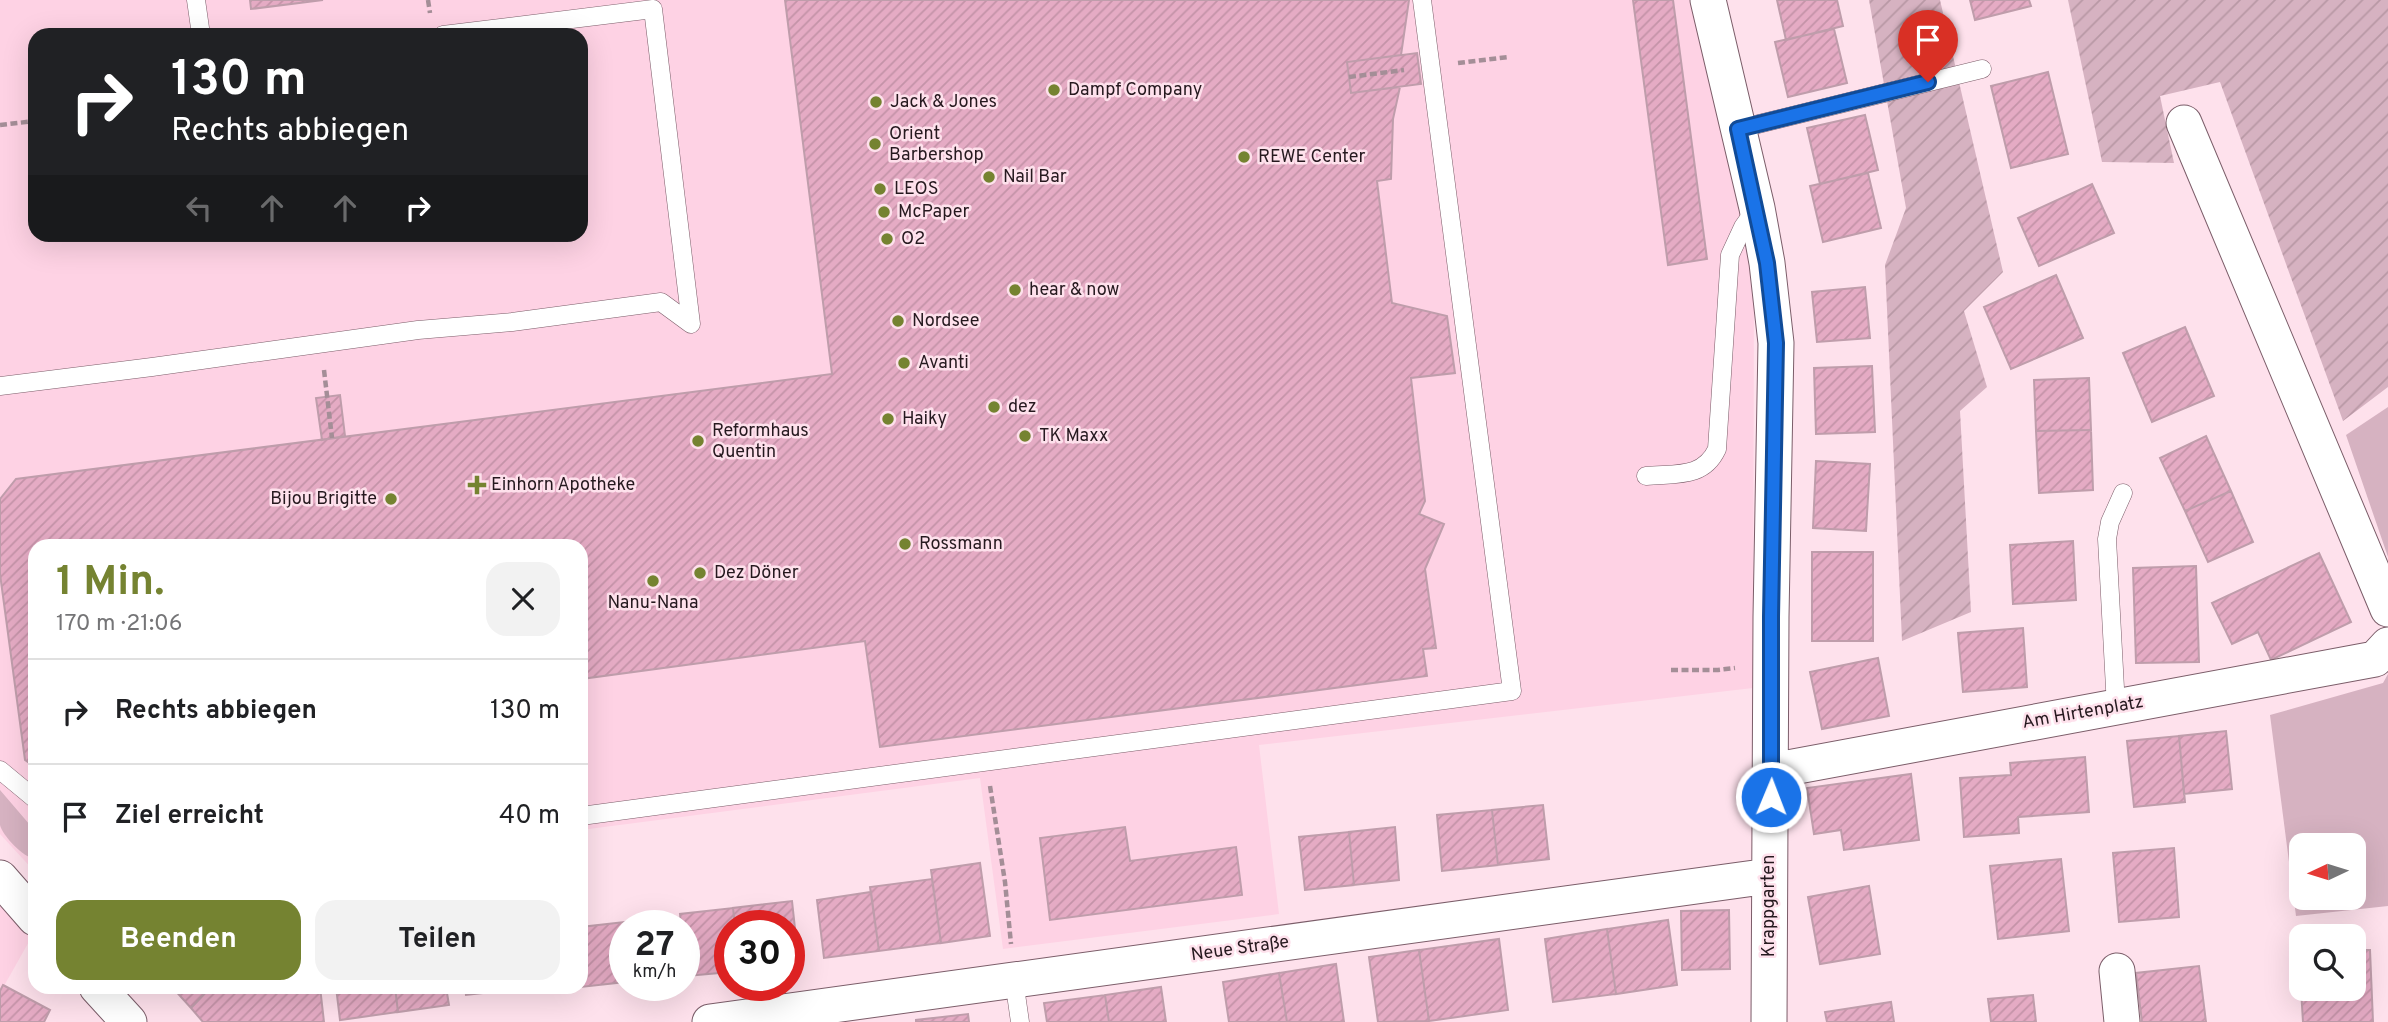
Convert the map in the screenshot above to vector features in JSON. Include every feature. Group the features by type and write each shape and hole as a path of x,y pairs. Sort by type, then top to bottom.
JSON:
{"street":[{"name":"Krappgarten","path":"1708,0 1757,208 1767,263 1776,343 1771,617 1769,1022"},
{"path":"2184,123 2388,609"},
{"name":"Am Hirtenplatz","path":"1771,771 2375,659 2388,645"},
{"name":"Neue Straße","path":"710,1022 1769,876"},
{"path":"0,878 28,910"},
{"path":"2117,971 2122,1022"},
{"path":"103,994 129,1022"}],"lane":[{"path":"196,0 200,28"},
{"path":"588,815 1512,691 1422,0"},
{"path":"0,386 418,330 512,322 661,302 691,324 653,9 500,28"},
{"path":"1738,129 1982,69"},
{"path":"1646,476 1703,468 1711,462 1717,449 1730,255 1743,227 1757,208"},
{"path":"2116,707 2107,539 2110,522 2123,493"},
{"path":"0,770 28,793"},
{"path":"1014,980 1020,1022"}],"path":[{"path":"0,125 28,122"},
{"path":"321,343 332,438"},
{"path":"1671,670 1742,667"},
{"path":"988,762 1005,882 1014,980"}],"shaded area":[{"path":"0,0 1691,0 1754,268 1753,688 1259,745 1279,914 1003,949 980,778 588,829 588,539 28,539 28,864 0,834"},
{"path":"1869,0 1940,0 2003,272 1964,311 1987,387 1960,411 1971,612 1902,641 1885,265 1906,208"},
{"path":"2068,0 2388,0 2388,387 2343,421 2220,82 2160,96 2174,163 2102,162"},
{"path":"2388,407 2388,557 2346,435"},
{"path":"2388,674 2388,906 2366,908 2366,833 2289,833 2289,862 2270,715 2383,683"},
{"path":"0,790 28,823 28,856 9,840 0,825"},
{"path":"0,879 28,921 28,943 0,993"},
{"path":"2295,910 2351,910 2296,916"}],"building":[{"path":"250,0 323,0 251,9"},
{"name":"dez","path":"785,0 1409,0 1401,55 1347,62 1351,93 1400,87 1393,119 1391,179 1377,181 1392,303 1447,316 1455,373 1411,378 1425,501 1419,514 1444,524 1425,569 1436,648 1423,649 1427,676 880,747 865,641 588,678 588,539 28,539 28,762 25,760 0,574 0,499 16,479 832,374"},
{"path":"1633,0 1673,0 1707,259 1668,265"},
{"path":"1777,0 1837,0 1843,26 1786,40"},
{"path":"1970,0 2029,0 2031,6 1975,20"},
{"path":"1834,29 1847,83 1788,97 1775,42"},
{"path":"1417,53 1421,84 1351,93 1347,62"},
{"path":"2048,72 2068,154 2011,168 1991,86"},
{"path":"1865,115 1878,170 1820,184 1807,128"},
{"path":"1868,173 1881,228 1823,242 1810,186"},
{"path":"2092,184 2114,233 2039,266 2018,218"},
{"path":"2056,275 2083,338 2011,369 1984,307"},
{"path":"1865,287 1870,338 1817,342 1812,292"},
{"path":"2185,327 2214,396 2152,422 2123,353"},
{"path":"1872,366 1875,432 1816,434 1814,368"},
{"path":"2089,378 2091,430 2036,431 2034,380"},
{"path":"340,395 345,436 322,440 316,398"},
{"path":"2091,430 2093,490 2039,493 2036,431"},
{"path":"2206,436 2231,491 2185,511 2160,458"},
{"path":"1816,461 1870,464 1866,531 1813,528"},
{"path":"2231,491 2253,542 2208,562 2185,511"},
{"path":"2073,541 2076,600 2013,604 2010,545"},
{"path":"1812,552 1873,552 1873,641 1812,641"},
{"path":"2319,553 2351,622 2271,660 2258,632 2232,644 2212,603"},
{"path":"2196,566 2199,662 2136,663 2133,568"},
{"path":"2023,628 2027,687 1963,692 1958,633"},
{"path":"1878,658 1889,716 1822,729 1810,672"},
{"path":"2226,731 2232,789 2184,794 2179,736"},
{"path":"2179,736 2185,802 2134,807 2127,741"},
{"path":"2085,757 2089,812 2018,817 2019,833 1964,837 1960,778 2011,775 2010,763"},
{"path":"1911,774 1919,840 1844,850 1841,830 1814,834 1807,788"},
{"path":"1543,805 1549,859 1498,865 1492,810"},
{"path":"1492,810 1498,865 1442,871 1437,815"},
{"path":"1125,827 1130,861 1236,847 1242,895 1050,920 1040,838"},
{"path":"1395,827 1399,880 1354,885 1349,832"},
{"path":"1349,832 1354,885 1305,890 1299,837"},
{"path":"2174,848 2179,917 2119,922 2113,853"},
{"path":"2061,859 2069,931 1998,939 1990,866"},
{"path":"980,863 990,936 941,943 931,870"},
{"path":"932,879 941,943 879,951 870,887"},
{"path":"1869,886 1880,954 1820,964 1808,897"},
{"path":"871,892 879,951 824,958 817,900"},
{"path":"792,901 793,910 733,910"},
{"path":"714,910 714,973 700,975 700,912"},
{"path":"1729,910 1730,969 1682,970 1681,911"},
{"path":"1668,920 1677,985 1616,994 1607,929"},
{"path":"609,924 609,984 588,986 588,926"},
{"path":"1607,929 1616,994 1553,1002 1545,939"},
{"path":"1499,939 1508,1010 1429,1021 1419,950"},
{"path":"1419,950 1429,1021 1378,1022 1369,957"},
{"path":"2366,950 2370,950 2373,1022 2303,1022 2302,1001 2366,1001"},
{"path":"1336,964 1344,1022 1287,1022 1279,973"},
{"path":"2199,966 2206,1022 2142,1022 2136,973"},
{"path":"1279,973 1287,1022 1229,1022 1223,982"},
{"path":"3,985 50,1010 44,1022 0,1022 0,991"},
{"path":"1161,987 1166,1022 1109,1022 1105,995"},
{"path":"178,994 204,994 191,1008"},
{"path":"204,994 321,994 324,1022 203,1022 191,1008"},
{"path":"337,994 396,994 398,1012 340,1020"},
{"path":"396,994 447,994 449,1005 398,1012"},
{"path":"1105,995 1109,1022 1047,1022 1044,1003"},
{"path":"2033,995 2036,1022 1991,1022 1988,999"},
{"path":"1891,1002 1894,1022 1827,1022 1825,1012"},
{"path":"968,1014 969,1022 916,1022 916,1020"}],"place":[{"name":"Dampf Company","path":"1054,90"},
{"name":"Jack & Jones","path":"876,102"},
{"name":"Orient Barbershop","path":"875,144"},
{"name":"REWE Center","path":"1244,157"},
{"name":"Nail Bar","path":"989,177"},
{"name":"LEOS","path":"880,189"},
{"name":"McPaper","path":"884,212"},
{"name":"O2","path":"887,239"},
{"name":"hear & now","path":"1015,290"},
{"name":"Nordsee","path":"898,321"},
{"name":"Avanti","path":"904,363"},
{"name":"dez","path":"994,407"},
{"name":"Haiky","path":"888,419"},
{"name":"TK Maxx","path":"1025,436"},
{"name":"Reformhaus Quentin","path":"698,441"},
{"name":"Einhorn Apotheke","path":"477,485"},
{"name":"Bijou Brigitte","path":"391,499"},
{"name":"Rossmann","path":"905,544"},
{"name":"Dez Döner","path":"700,573"},
{"name":"Nanu-Nana","path":"653,581"}],"route":[{"path":"1771,797 1776,343 1767,263 1738,129 1928,82"}]}
